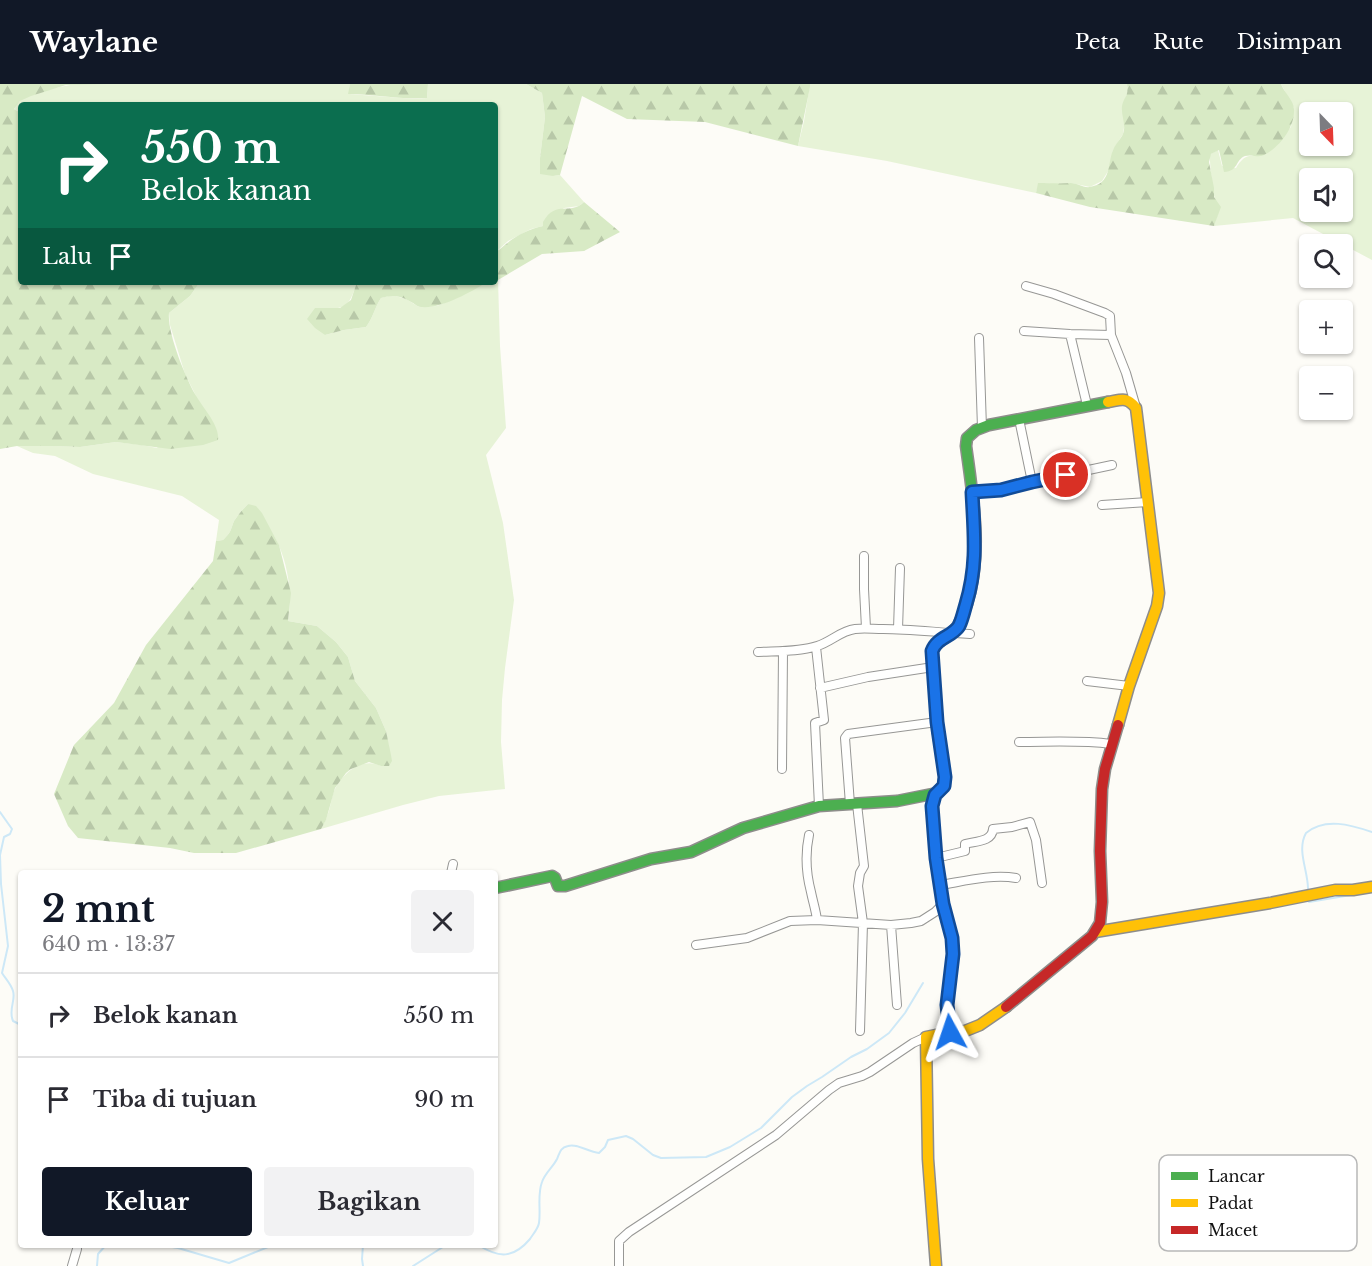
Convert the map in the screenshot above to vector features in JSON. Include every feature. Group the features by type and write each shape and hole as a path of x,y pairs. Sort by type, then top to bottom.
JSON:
{"street":[{"path":"620,1266 619,1241 629,1232 776,1135 839,1083 870,1072 926,1037 965,1031 980,1025 1092,936 1100,923 1102,789 1105,769 1128,686 1157,606 1159,593 1136,408 1126,373 1111,335 1110,316 1054,294 1026,286"},
{"path":"1024,331 1111,335"},
{"path":"1070,334 1087,405"},
{"path":"979,338 982,428"},
{"path":"950,1032 947,1005 952,938 943,904 936,858 932,806 932,801 944,786 945,777 937,722 932,651 934,646 956,630 960,624 972,583 975,554 972,492 966,439 982,428 999,422 1087,405 1125,399 1131,401 1136,408"},
{"path":"1019,419 1032,482"},
{"path":"972,492 1001,490 1112,465"},
{"path":"1102,505 1148,502"},
{"path":"864,556 866,628"},
{"path":"898,629 900,568"},
{"path":"758,652 816,647 846,631 866,628 970,634"},
{"path":"816,647 824,720 815,723 819,806"},
{"path":"782,769 783,651"},
{"path":"820,688 933,667"},
{"path":"1088,681 1128,686"},
{"path":"860,1031 863,923 858,886 860,873 864,866 853,804 846,738 851,730 937,722"},
{"path":"1019,742 1068,740 1111,744"},
{"path":"498,887 549,876 555,878 558,886 565,886 651,859 691,852 743,828 819,806 897,801 937,793"},
{"path":"936,858 965,851 965,844 989,838 993,834 993,829 1030,822 1036,840 1042,884"},
{"path":"809,835 806,862 817,920"},
{"path":"452,870 453,864"},
{"path":"941,885 987,877 1016,878"},
{"path":"1095,932 1335,890 1372,887"},
{"path":"696,945 747,938 790,921 817,920 891,925 921,921 943,904"},
{"path":"891,925 897,1005"},
{"path":"926,1037 928,1159 936,1266"},
{"path":"72,1266 78,1248"}],"green space":[{"path":"0,84 107,84 66,85 20,101 14,109 18,111 18,285 198,285 190,296 169,313 169,321 182,365 195,394 216,428 218,440 203,445 170,449 116,442 80,447 17,446 0,449"},
{"path":"78,84 350,84 349,94 416,99 427,98 428,84 526,84 542,93 545,117 540,158 553,176 560,175 584,202 579,206 564,208 543,226 531,229 508,241 498,250 498,102 19,102 31,95"},
{"path":"350,84 428,84 427,98 348,94"},
{"path":"526,84 810,84 810,87 798,146 705,122 627,119 582,96 560,175 553,176 540,174 545,117 542,93"},
{"path":"810,84 1127,84 1128,91 1122,108 1125,121 1123,134 1113,150 1110,168 1102,181 1090,187 1071,183 1065,185 1039,183 1036,193 887,161 798,146"},
{"path":"1127,84 1281,84 1292,103 1294,116 1285,136 1276,147 1264,155 1245,156 1232,170 1224,172 1219,150 1211,154 1209,162 1214,197 1221,207 1214,226 1090,207 1036,193 1038,183 1071,183 1090,187 1102,182 1108,173 1113,150 1123,133 1122,106 1127,94"},
{"path":"1281,84 1372,84 1372,260 1353,250 1353,234 1323,234 1301,222 1353,222 1353,168 1299,168 1299,221 1293,218 1214,226 1220,207 1214,196 1210,155 1218,150 1222,166 1236,168 1245,158 1259,156 1291,127 1294,108"},
{"path":"584,202 620,232 584,251 542,254 498,280 498,250 519,235 543,226 543,222 553,211 579,206"},
{"path":"498,280 506,428 486,455 503,523 514,600 502,700 501,742 505,789 439,796 321,829 327,818 335,789 348,772 367,763 381,766 391,761 386,731 376,708 355,681 348,657 336,642 317,626 288,621 290,592 287,573 279,546 269,529 248,504 234,521 228,535 223,540 216,541 219,520 182,496 93,474 55,456 33,453 17,446 80,447 116,442 157,448 196,396 185,374 170,325 169,313 190,296 198,285 356,285 351,298 344,306 315,308 325,335 366,327 381,298 392,295 406,299 419,307 437,306 482,285 498,285"},
{"path":"356,285 482,285 456,299 429,307 419,307 397,296 381,298 366,327 325,335 307,319 315,308 340,308 351,300"},
{"path":"248,504 256,506 262,513 279,545 291,593 288,621 317,626 336,642 348,657 355,681 376,708 386,731 392,761 389,766 369,762 346,773 335,788 326,820 321,829 236,853 194,853 170,848 78,838 68,826 54,794 74,745 114,703 146,645 213,561 216,541 223,540 228,535 234,521"}],"waterway":[{"path":"0,812 12,829 10,834 4,837 0,855 8,946 2,973 13,991 11,1013 13,1021 18,1024"},
{"path":"1308,891 1302,847 1306,833 1313,828 1330,824 1347,825 1372,832"},
{"path":"1309,900 1309,902 1351,895"},
{"path":"484,1248 499,1254 512,1253 524,1246 530,1239 539,1223 542,1182 565,1147 571,1145 599,1153 608,1140 626,1136 661,1158 706,1157 730,1147 761,1128 792,1097 807,1086 889,1033 905,1013 923,983"},
{"path":"97,1266 98,1254 103,1248"},
{"path":"178,1248 229,1263 266,1248"},
{"path":"363,1248 363,1266"},
{"path":"413,1266 441,1248"}],"traffic: fast":[{"path":"938,732 932,651 961,620 972,585 975,565 975,525 967,438 976,430 989,425 1108,402"},
{"path":"498,887 552,876 558,886 565,886 651,859 691,852 743,828 819,806 897,801 937,793"}],"traffic: slow":[{"path":"1108,402 1127,400 1136,408 1159,593 1157,606 1118,725"},
{"path":"938,732 945,777 943,786 935,795 932,806 936,858 943,904 952,938 953,954 947,1005 950,1032"},
{"path":"1095,932 1335,890 1372,887"},
{"path":"936,1266 928,1159 926,1037 965,1031 980,1025 1006,1007"}],"traffic: jam":[{"path":"1006,1007 1092,936 1100,923 1102,789 1105,769 1118,725"}],"route":[{"path":"950,1032 947,1005 953,954 952,938 943,904 936,858 932,806 935,795 945,782 937,722 932,651 939,640 956,630 960,624 972,583 975,554 972,492 1001,490 1066,475"}]}
